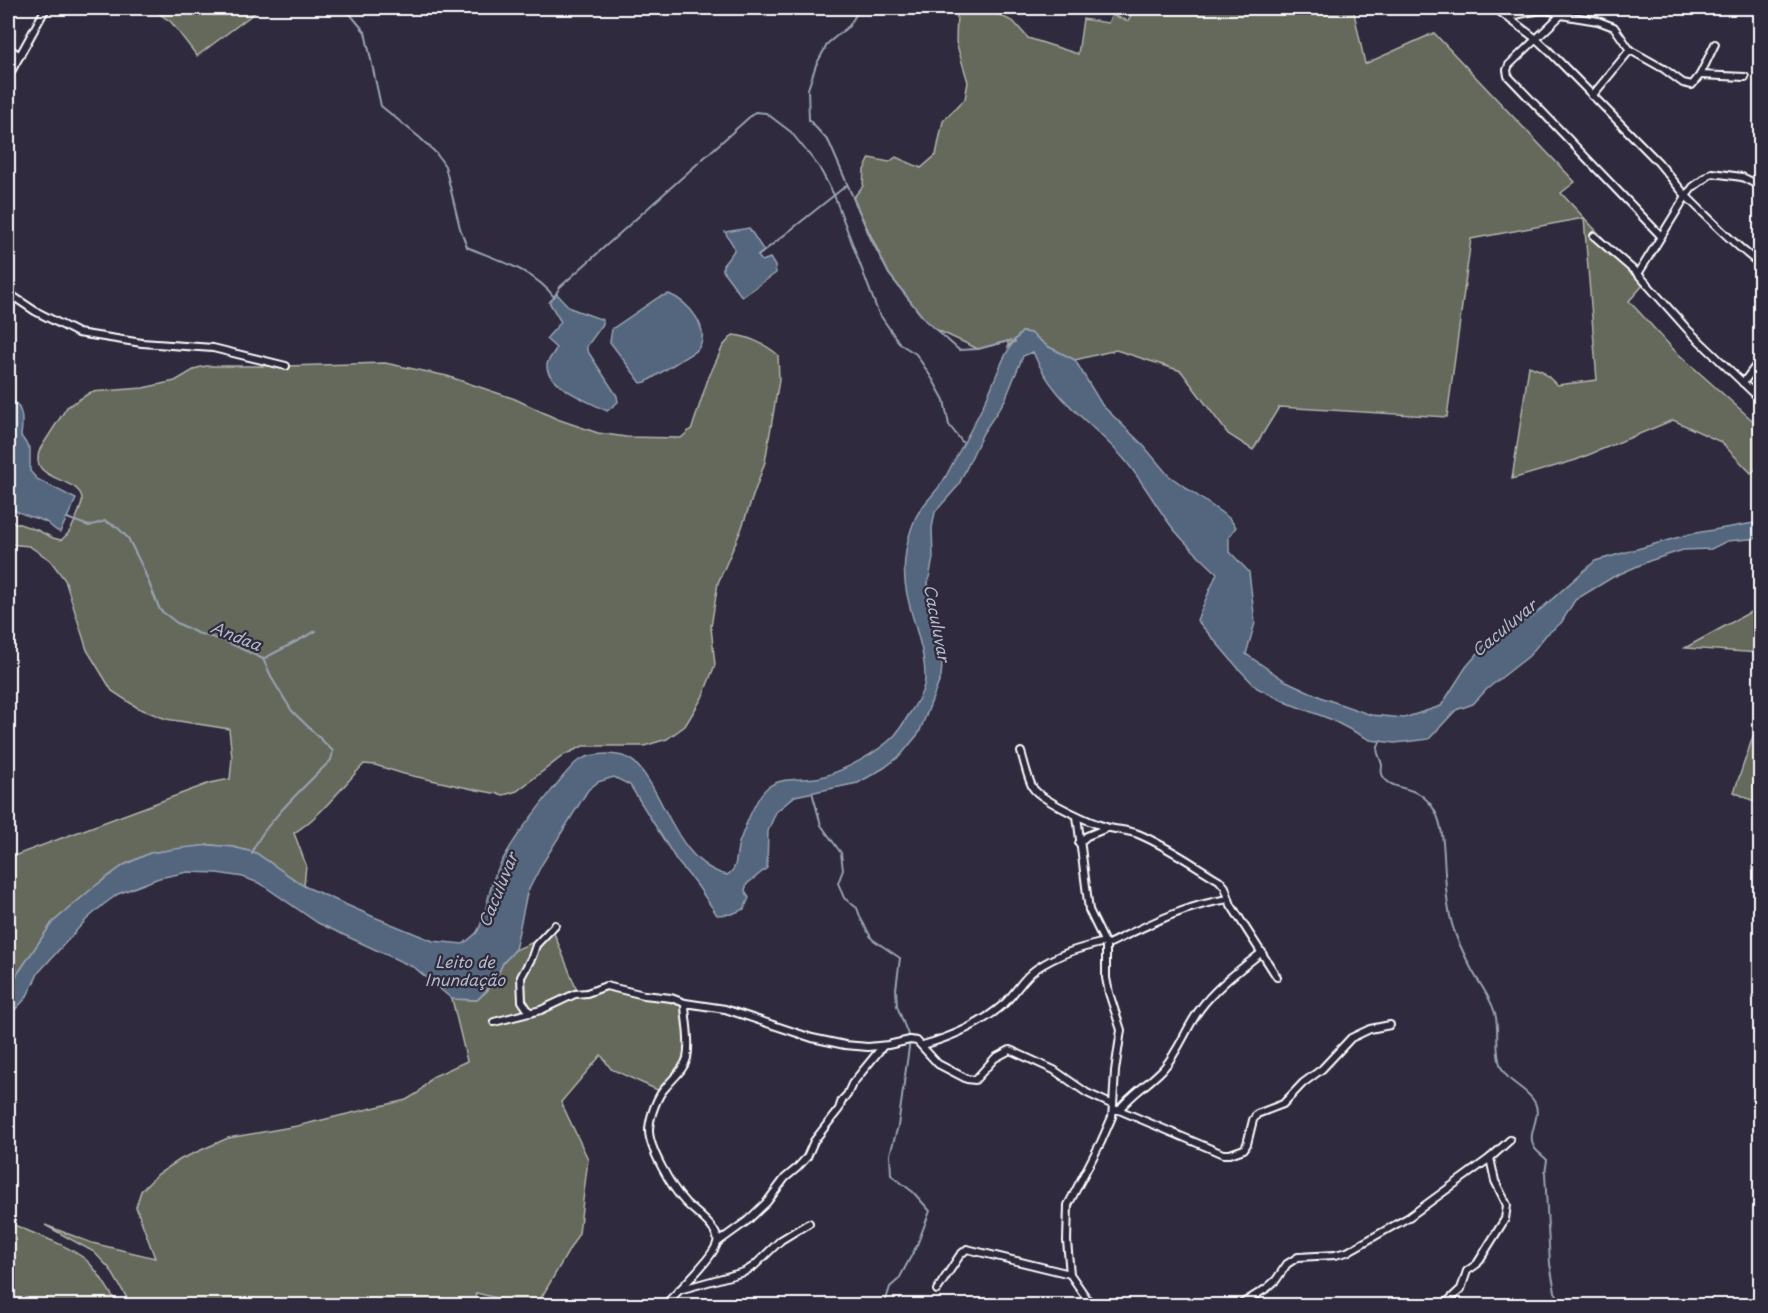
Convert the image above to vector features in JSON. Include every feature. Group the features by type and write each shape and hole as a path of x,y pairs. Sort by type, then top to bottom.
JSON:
{"street":[{"path":"8,77 46,8"},
{"path":"1495,8 1536,38 1592,96 1622,123 1686,196 1727,233 1739,249 1761,264"},
{"path":"1507,17 1537,10 1598,21 1614,27 1630,50 1687,85 1692,85 1700,75 1715,44"},
{"path":"1561,15 1509,65 1508,76 1660,236"},
{"path":"8,48 20,56"},
{"path":"1592,96 1630,50"},
{"path":"1700,75 1745,77"},
{"path":"1638,274 1686,196 1712,173 1742,177 1761,186"},
{"path":"1594,236 1638,274 1688,330 1761,399"},
{"path":"8,293 78,333 142,343 213,348 286,366"},
{"path":"1743,383 1761,360"},
{"path":"1021,752 1034,789 1040,795 1077,816 1107,828 1137,834 1172,850 1219,880 1277,978"},
{"path":"1077,816 1089,910 1105,943 1106,978 1121,1036 1115,1071 1115,1109 1101,1142 1068,1205 1067,1241 1070,1274 1092,1305"},
{"path":"1079,843 1087,836 1107,828"},
{"path":"923,1045 945,1039 983,1018 1005,1003 1034,971 1054,958 1073,949 1105,943 1166,916 1206,903 1229,900"},
{"path":"530,1013 522,1001 521,977 536,945 555,925"},
{"path":"1115,1109 1164,1068 1210,995 1262,952"},
{"path":"494,1022 530,1013 554,1005 575,994 587,993 606,986 725,1009 812,1038 845,1045 868,1047 910,1040 917,1041 938,1064 967,1079 975,1080 995,1058 1010,1050 1054,1070 1115,1109 1223,1154 1244,1149 1253,1119 1257,1114 1282,1104 1303,1083 1322,1069 1351,1038 1370,1029 1390,1025"},
{"path":"685,1003 687,1059 659,1098 649,1127 650,1139 673,1185 685,1202 717,1235 718,1242"},
{"path":"664,1305 679,1291 718,1242 747,1221 767,1202 785,1178 798,1168 847,1095 852,1083 883,1046"},
{"path":"1238,1305 1267,1288 1287,1264 1298,1257 1335,1255 1362,1244 1409,1216 1490,1158 1510,1140"},
{"path":"1443,1305 1461,1289 1467,1271 1477,1264 1505,1219 1507,1205 1495,1181 1490,1158"},
{"path":"679,1291 744,1272 754,1266 785,1237 809,1223"},
{"path":"938,1290 960,1255 967,1249 1070,1274"}],"green space":[{"path":"151,8 261,8 197,56 171,22"},
{"path":"960,8 985,8 1014,22 1028,38 1078,54 1083,19 1108,23 1112,15 1128,21 1134,9 1139,11 1140,8 1353,8 1365,64 1434,33 1575,182 1561,193 1645,283 1629,301 1675,351 1760,427 1760,466 1751,473 1721,442 1673,420 1576,460 1512,479 1529,366 1542,371 1557,385 1597,380 1584,218 1471,239 1447,417 1279,407 1253,450 1228,434 1181,371 1116,350 1075,360 1047,346 1031,333 1022,332 1008,347 1008,341 978,349 935,329 925,320 889,274 853,198 863,186 864,170 870,158 889,162 896,157 921,168 936,155 943,121 965,99 968,82 956,42 957,12"},
{"path":"733,335 757,342 778,355 779,380 765,462 741,530 718,583 711,627 715,665 702,698 685,726 667,739 644,746 583,746 564,755 517,791 504,795 364,764 322,810 294,833 306,865 304,886 256,853 233,847 210,845 150,853 124,865 52,923 8,988 8,858 210,783 230,779 232,758 229,729 166,719 138,708 112,691 87,650 65,580 50,560 29,546 8,544 8,520 61,540 71,529 79,512 82,498 79,491 47,473 38,460 40,449 67,407 91,392 143,388 175,381 197,368 206,366 385,363 447,376 515,399 557,419 598,433 626,437 681,438 692,428 708,379 723,346"},
{"path":"1760,598 1760,653 1685,648 1756,609"},
{"path":"1760,716 1760,804 1734,792"},
{"path":"554,933 578,993 601,987 685,1003 687,1059 662,1092 611,1069 601,1055 561,1102 588,1159 579,1233 537,1305 525,1305 476,1293 473,1306 131,1305 110,1269 94,1252 45,1225 92,1243 155,1258 136,1207 141,1191 158,1174 181,1159 228,1138 297,1126 406,1100 418,1093 432,1077 467,1061 452,999 477,1000 488,990 503,963 515,950"},
{"path":"8,1222 57,1243 85,1259 99,1275 118,1305 8,1305"}],"water":[{"path":"749,228 764,251 758,256 762,261 770,258 776,273 742,297 723,271 723,265 734,251 725,232"},
{"path":"557,294 570,308 603,320 603,324 587,346 587,350 617,396 618,402 607,411 561,386 548,372 547,365 556,348 546,339 561,322 549,302"},
{"path":"669,294 684,303 696,317 702,334 701,342 697,350 641,383 610,342 612,329 659,297"},
{"name":"Leito de Inundação","path":"1022,332 1031,333 1047,346 1075,360 1102,405 1143,445 1168,475 1229,518 1236,527 1229,537 1229,551 1249,572 1255,623 1246,654 1284,680 1323,698 1371,715 1404,718 1441,706 1466,667 1484,646 1499,633 1533,616 1595,561 1690,534 1760,522 1760,538 1727,541 1711,549 1683,550 1649,561 1613,577 1575,600 1561,623 1546,635 1529,656 1487,689 1473,704 1456,710 1429,739 1395,743 1370,740 1330,719 1290,704 1257,688 1238,668 1197,620 1217,573 1171,526 1124,459 1051,384 1033,352 1023,356 1005,400 983,433 958,486 935,512 932,528 933,558 928,583 932,620 943,651 941,677 919,733 901,755 858,783 795,796 776,812 768,831 767,868 747,884 745,890 749,898 744,909 732,914 717,915 677,861 630,785 614,777 598,782 588,790 542,864 527,893 515,950 503,963 487,990 477,1000 452,999 415,968 318,923 261,884 243,877 188,872 159,878 118,894 103,905 86,920 39,972 26,998 8,1017 8,988 52,923 124,865 150,853 210,845 233,847 256,853 304,886 374,917 433,941 463,944 476,934 480,926 495,875 515,839 569,769 578,761 592,755 616,755 634,762 657,794 684,844 710,868 727,875 735,865 739,843 751,813 768,787 780,781 821,777 861,760 895,735 919,699 925,679 924,664 904,575 910,534 918,513 946,476 983,405 1006,354"},
{"path":"8,397 20,409 21,436 30,449 30,471 37,479 76,499 60,532 44,521 8,506"}],"waterway":[{"path":"345,8 365,32 381,106 419,137 436,153 445,166 467,247 526,273 554,297 560,287 755,112 766,113 791,132 819,167 834,195 878,312 900,344 916,354 933,380 944,400 949,425 963,443"},
{"path":"860,8 849,26 828,43 816,65 808,89 809,120 829,142 871,239 889,274 925,320 959,350 978,349 1009,341 1015,342"},
{"path":"758,256 847,185"},
{"name":"Andaa","path":"67,518 89,526 105,521 117,527 128,538 160,610 177,623 197,633 225,641 263,659 292,711 333,751 331,760 274,819 256,844 252,854"},
{"path":"263,659 316,631"},
{"path":"1381,740 1377,751 1385,779 1394,785 1417,792 1431,805 1437,816 1442,835 1446,892 1453,929 1473,973 1493,1008 1501,1067 1508,1078 1528,1093 1537,1108 1532,1142 1535,1149 1547,1160 1545,1173 1550,1264 1555,1292 1564,1306"},
{"path":"812,792 821,825 841,853 843,870 838,883 844,898 857,908 872,939 900,958 896,989 897,1006 910,1040 898,1126 890,1154 891,1175 913,1192 930,1211 917,1245 899,1279 890,1287 884,1306"}],"water label":[{"name":"Caculuvar","path":"937,623"},
{"name":"Caculuvar","path":"1504,628"},
{"name":"Caculuvar","path":"498,890"}]}
